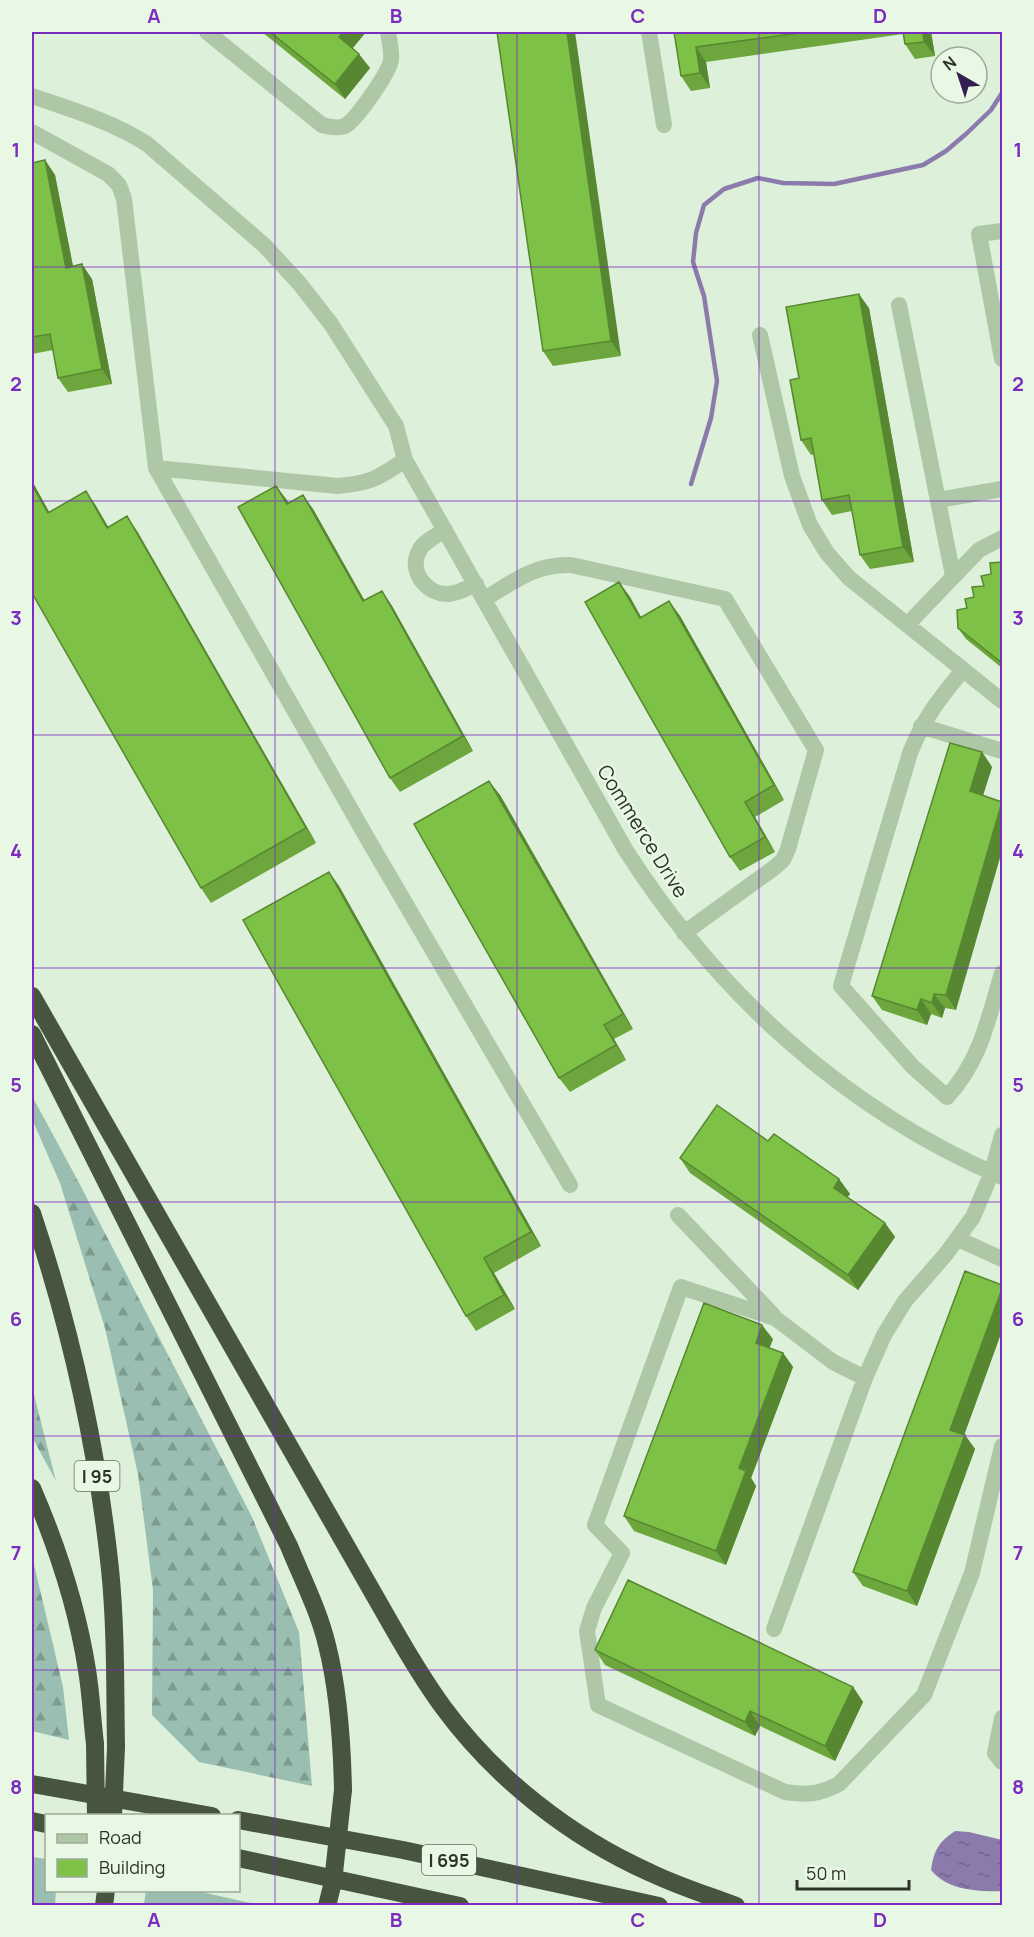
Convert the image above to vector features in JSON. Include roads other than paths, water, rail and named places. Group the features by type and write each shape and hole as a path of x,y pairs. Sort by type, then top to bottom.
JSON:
{"highway":[{"path":"32,996 418,1671 445,1708 474,1744 510,1780 542,1808 580,1835 649,1873 736,1905"},
{"path":"32,1034 283,1536 327,1644 342,1738 343,1790 333,1882 327,1905"},
{"name":"I 95","path":"32,1213 71,1345 83,1397 101,1502 112,1603 116,1747 113,1814"},
{"path":"32,1488 64,1573 87,1671 95,1744 96,1814"},
{"path":"32,1784 206,1814"},
{"name":"I 695","path":"240,1820 403,1850 659,1905"},
{"name":"I 695","path":"240,1858 460,1905"}],"street":[{"path":"207,32 322,124 332,128 343,127 351,122 383,80 391,58 388,32"},
{"path":"649,32 664,125"},
{"name":"Commerce Drive","path":"32,96 104,121 127,131 147,144 264,245 299,283 331,324 396,426 405,460 625,849 651,890 684,933 749,1006 790,1044 834,1079 882,1112 940,1147 997,1174"},
{"path":"32,132 96,166 119,184 124,199 156,468 364,833 570,1185"},
{"path":"1002,231 979,234 1002,358"},
{"path":"899,305 952,576"},
{"path":"760,335 792,476 810,525 827,553 849,578 1002,701"},
{"path":"156,468 338,486 361,484 376,479 405,460"},
{"path":"938,500 1002,489"},
{"path":"445,530 426,542 419,551 416,562 417,572 422,581 440,593 449,594 476,584"},
{"path":"907,625 979,550 1002,538"},
{"path":"485,599 525,574 554,565 571,565 725,598 774,679 816,750 788,849 783,860 774,868 684,933"},
{"path":"963,670 938,700 921,726 910,753 841,986 913,1067 947,1097 970,1069 977,1054 1002,973"},
{"path":"921,726 1002,751"},
{"path":"774,1629 865,1378 884,1335 904,1301 958,1239 973,1217 997,1174 1002,1134"},
{"path":"678,1215 775,1317 833,1362 865,1378"},
{"path":"958,1239 1002,1259"},
{"path":"775,1317 681,1287 595,1524 622,1553 594,1608 587,1631 598,1705 785,1792 814,1794 824,1792 838,1784 924,1695 972,1573 1002,1446"},
{"path":"1002,1718 995,1753 1002,1762"}],"water":[{"path":"955,1831 1002,1840 1002,1891 973,1890 954,1886 945,1882 931,1870 938,1848"}],"waterway":[{"path":"691,484 711,418 717,381 704,296 693,262 696,233 704,205 724,189 758,178 783,183 834,184 923,165 946,151 966,134 991,110 1002,93"}]}
